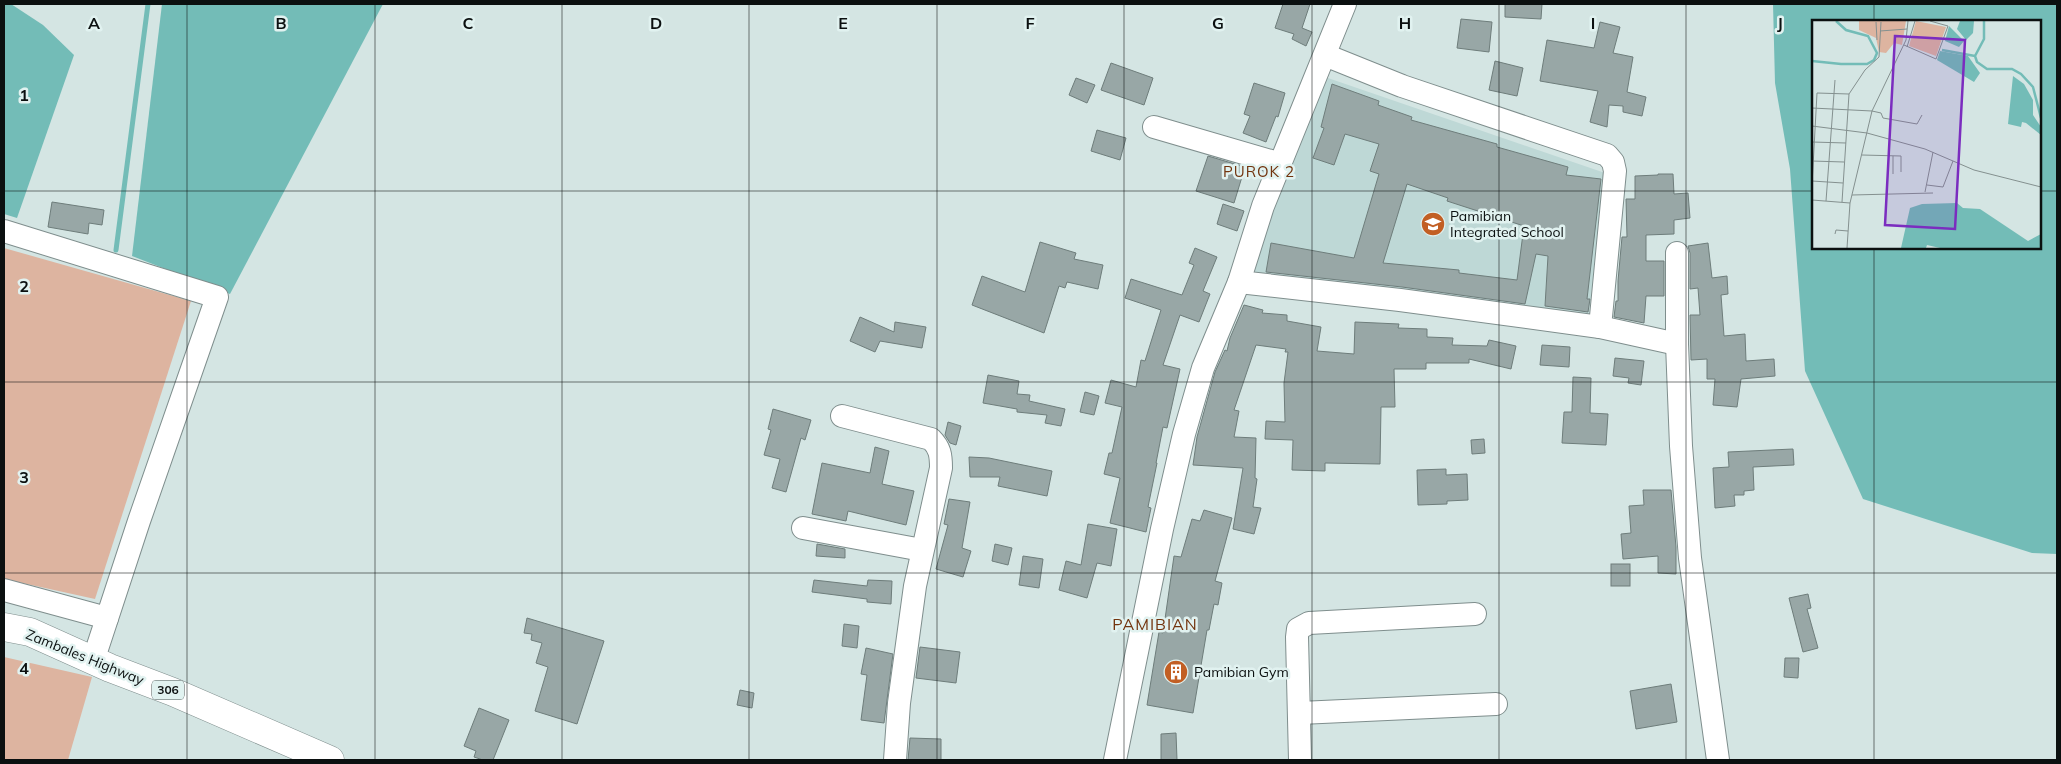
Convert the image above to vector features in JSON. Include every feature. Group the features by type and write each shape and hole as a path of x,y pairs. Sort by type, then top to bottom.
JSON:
{"main road":[{"name":"Zambales Highway","path":"4,627 30,632 93,661 173,692 330,760"}],"street":[{"path":"1115,760 1162,529 1184,434 1204,368 1239,282 1264,206 1345,4"},
{"path":"1325,55 1402,86 1607,155 1613,162 1615,171 1600,327"},
{"path":"1154,127 1281,164"},
{"path":"4,231 217,297 93,661"},
{"path":"1677,253 1677,344 1681,446 1690,558 1718,760"},
{"path":"1239,282 1400,300 1600,327 1677,344"},
{"path":"842,416 931,439 941,455 941,468 915,586 899,703 895,760"},
{"path":"803,528 922,550"},
{"path":"4,590 107,618"},
{"path":"1300,760 1297,637 1298,629 1302,625 1474,614"},
{"path":"1300,712 1496,704"}],"shaded area":[{"name":"Pamibian Integrated School","path":"1325,77 1605,173 1588,322 1246,275"},
{"path":"4,248 191,301 95,599 4,579"},
{"path":"4,657 92,677 68,760 4,760"}],"water":[{"path":"11,4 43,25 74,55 17,218 4,214 4,6"},
{"path":"162,4 383,4 230,294 132,256"},
{"path":"1773,4 2057,4 2057,554 2032,553 1863,499 1805,371 1790,169 1775,83"}],"building":[{"path":"1283,4 1310,4 1302,28 1312,32 1306,46 1292,39 1294,34 1275,28"},
{"path":"1505,4 1542,4 1541,19 1505,17"},
{"path":"1461,19 1492,22 1489,52 1457,48"},
{"path":"1600,22 1620,27 1613,53 1633,57 1627,92 1646,97 1642,116 1623,112 1623,106 1609,105 1607,127 1590,122 1598,91 1540,81 1547,40 1594,48"},
{"path":"1495,61 1523,68 1517,96 1489,90"},
{"path":"1111,63 1153,78 1144,105 1101,90"},
{"path":"1076,78 1095,85 1087,103 1069,95"},
{"path":"1254,83 1285,93 1278,117 1276,116 1266,142 1243,133 1250,116 1244,114"},
{"path":"1332,84 1379,101 1378,105 1412,117 1411,120 1497,144 1497,147 1568,167 1566,175 1601,179 1587,299 1590,299 1588,312 1545,306 1548,256 1536,254 1525,304 1402,287 1266,272 1271,243 1354,258 1379,174 1370,171 1379,144 1345,134 1334,165 1313,158 1324,128 1321,127","holes":["1407,184 1448,198 1447,201 1524,226 1517,280 1459,273 1459,270 1383,263"]},
{"path":"1097,130 1126,138 1120,160 1091,151"},
{"path":"1208,156 1245,167 1234,203 1196,191"},
{"path":"1673,174 1674,194 1688,193 1690,218 1674,220 1674,234 1646,235 1646,261 1664,261 1664,296 1646,296 1644,323 1614,317 1616,301 1618,301 1622,237 1627,237 1626,199 1635,199 1635,176"},
{"path":"52,202 104,210 102,225 89,223 88,234 48,227"},
{"path":"1223,204 1244,211 1237,231 1217,224"},
{"path":"1040,242 1076,253 1074,259 1103,265 1098,289 1067,282 1065,288 1059,286 1044,333 972,305 982,276 1025,292"},
{"path":"1708,243 1712,278 1727,276 1728,294 1721,295 1724,336 1745,334 1746,361 1774,359 1775,376 1741,379 1737,407 1713,405 1715,379 1707,379 1707,359 1691,360 1690,315 1700,315 1698,288 1690,289 1690,253 1688,246"},
{"path":"1195,248 1217,257 1203,291 1210,294 1199,322 1180,315 1163,365 1180,369 1167,428 1163,427 1148,507 1151,508 1146,532 1110,523 1120,478 1104,474 1109,453 1112,453 1122,407 1105,403 1111,380 1136,387 1141,360 1145,361 1161,310 1125,298 1131,279 1182,295 1194,265 1189,263"},
{"path":"1244,305 1263,310 1262,313 1287,315 1287,321 1321,327 1317,351 1354,354 1355,322 1399,324 1398,328 1427,329 1427,337 1453,338 1452,345 1487,346 1489,340 1516,346 1511,369 1469,359 1469,363 1426,363 1426,369 1394,369 1395,407 1381,407 1380,464 1325,463 1325,471 1292,470 1293,440 1265,439 1266,421 1285,422 1284,383 1288,352 1285,352 1286,349 1256,345 1234,410 1239,411 1234,437 1256,438 1255,478 1257,479 1253,507 1261,508 1254,534 1233,529 1243,468 1193,465 1197,437 1215,372 1225,350 1227,351 1230,338"},
{"path":"860,317 894,332 895,322 926,327 922,348 880,341 875,352 850,341"},
{"path":"1542,345 1570,347 1569,367 1540,365"},
{"path":"1615,358 1644,361 1641,385 1628,383 1629,378 1613,376"},
{"path":"988,375 1019,381 1017,394 1030,395 1029,401 1065,409 1061,426 1045,423 1047,415 1017,412 1017,409 983,403"},
{"path":"1573,377 1591,378 1590,413 1608,414 1606,445 1562,443 1564,412 1572,412"},
{"path":"1085,392 1099,396 1094,415 1080,412"},
{"path":"773,409 811,420 805,440 801,438 786,492 772,488 780,459 764,455 771,430 768,429"},
{"path":"948,422 961,426 956,445 950,443 945,435"},
{"path":"1484,439 1485,453 1472,454 1471,440"},
{"path":"875,447 889,451 882,484 914,491 906,525 848,511 846,521 812,514 822,463 870,473"},
{"path":"1793,449 1794,465 1753,467 1754,490 1744,491 1744,495 1734,495 1735,506 1715,508 1713,468 1729,467 1728,452"},
{"path":"969,457 989,458 1052,471 1047,496 998,486 1000,477 970,477"},
{"path":"1446,469 1446,475 1467,474 1468,500 1447,501 1447,504 1418,505 1417,470"},
{"path":"1643,490 1671,490 1676,547 1676,574 1658,573 1658,556 1623,559 1621,534 1631,533 1629,506 1644,505"},
{"path":"949,499 970,502 962,548 971,551 963,577 936,569 948,525 944,524"},
{"path":"1204,510 1232,518 1215,581 1222,583 1218,605 1214,604 1209,630 1207,630 1193,713 1147,705 1159,632 1163,633 1174,556 1181,557 1192,519 1200,521"},
{"path":"1088,524 1117,529 1111,566 1097,563 1087,598 1059,590 1066,561 1081,565"},
{"path":"817,544 845,549 845,558 816,556"},
{"path":"995,544 1012,548 1008,565 992,561"},
{"path":"1023,556 1043,559 1039,588 1019,585"},
{"path":"1611,564 1630,564 1630,586 1611,586"},
{"path":"814,580 867,586 868,580 892,581 891,604 867,602 867,599 812,592"},
{"path":"1808,594 1811,608 1807,609 1818,648 1803,652 1789,598"},
{"path":"527,618 604,641 577,724 535,711 548,667 536,663 542,643 531,640 532,634 524,633"},
{"path":"844,624 859,626 857,648 842,646"},
{"path":"920,647 960,652 956,683 916,678"},
{"path":"866,648 893,654 884,723 861,720 867,675 861,674"},
{"path":"1785,658 1799,658 1798,678 1784,677"},
{"path":"1671,684 1677,722 1636,729 1630,691"},
{"path":"740,690 754,693 752,708 737,705"},
{"path":"479,708 509,720 493,760 483,760 474,757 476,751 464,746"},
{"path":"1176,733 1177,760 1161,760 1161,734"},
{"path":"910,738 941,739 941,760 908,760"}],"waterway":[{"path":"116,250 148,4"}],"place":[{"name":"Pamibian Integrated School","path":"1433,224"},
{"name":"Pamibian Gym","path":"1176,672"}],"district":[{"name":"PUROK 2","path":"1259,172"},
{"name":"PAMIBIAN","path":"1155,624"}]}
